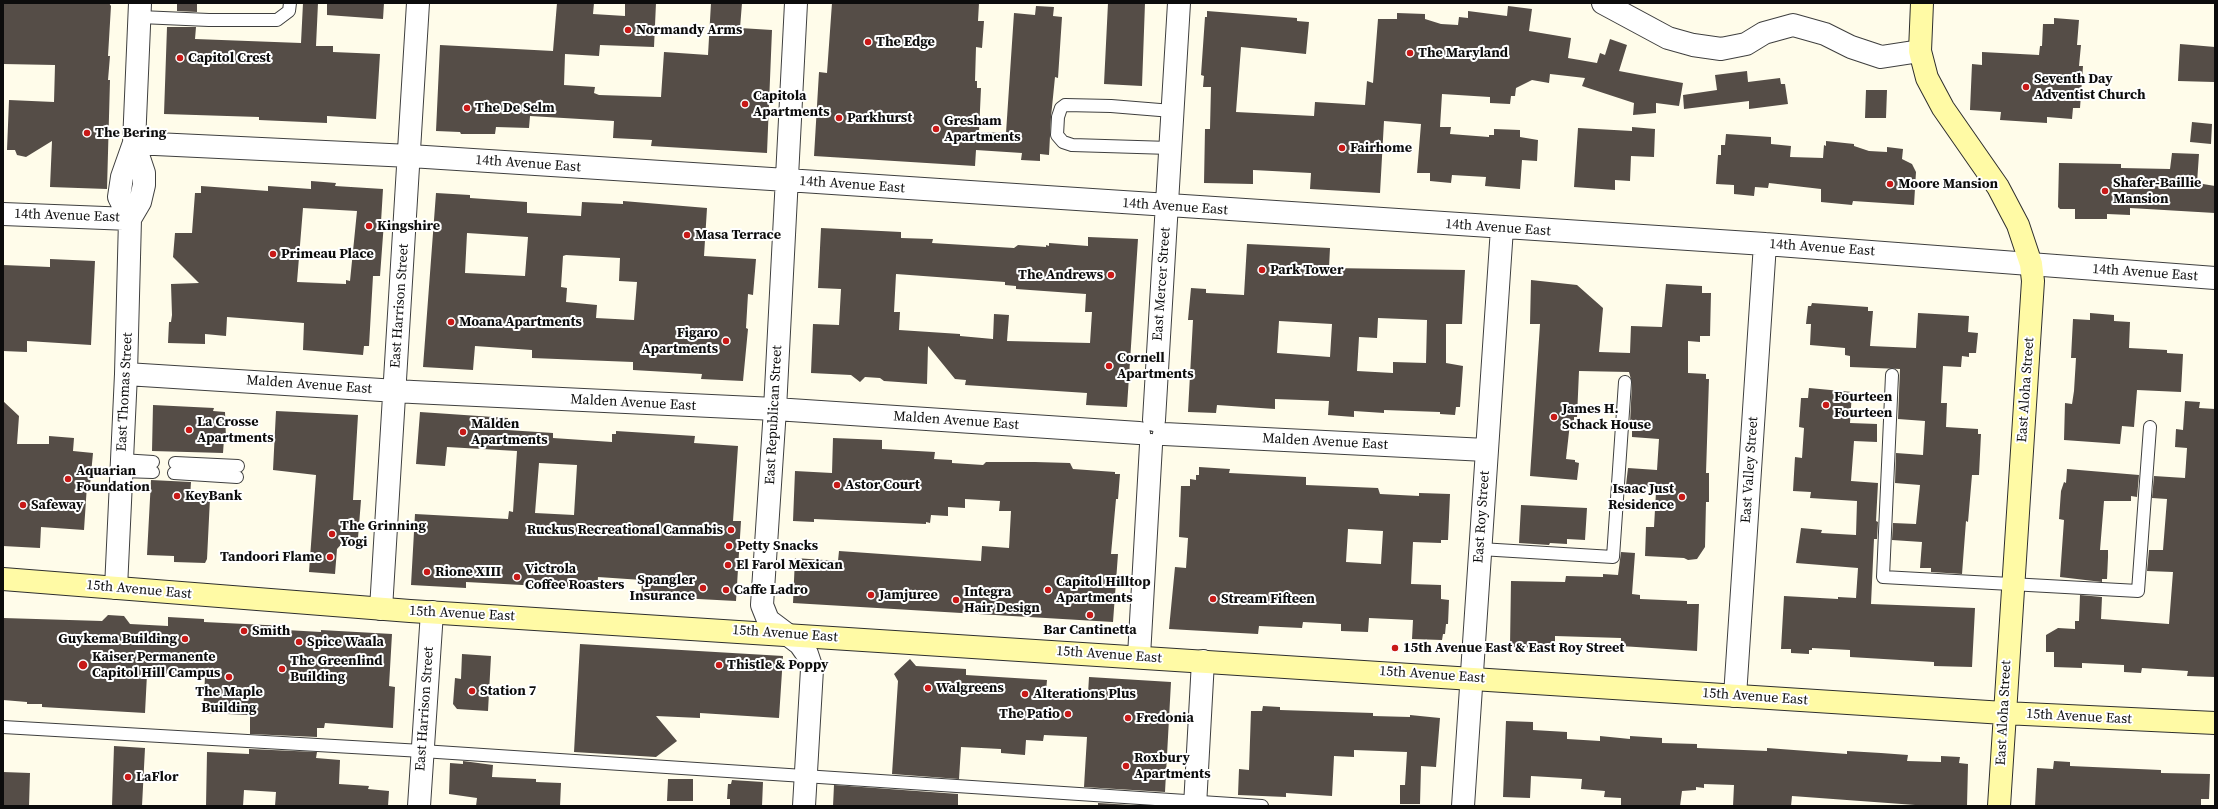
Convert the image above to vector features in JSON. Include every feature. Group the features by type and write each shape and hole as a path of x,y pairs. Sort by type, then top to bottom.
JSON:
{"street":[{"name":"East Harrison Street","path":"382,609 418,3"},
{"name":"East Republican Street","path":"796,3 775,409 762,605 768,620 800,644 807,654 812,669 804,806"},
{"name":"East Mercer Street","path":"1139,656 1179,3"},
{"path":"1603,3 1668,38 1693,45 1721,49 1746,44 1764,33 1793,25 1825,34 1851,47 1881,57 1920,51"},
{"name":"East Aloha Street","path":"1922,3 1920,51 1928,78 1943,108 2002,194 2018,225 2032,264 2033,281 2012,583 1999,806"},
{"name":"East Thomas Street","path":"116,588 126,374 130,219 119,197 122,177 134,143 140,10"},
{"name":"14th Avenue East","path":"134,143 410,156 786,180 1765,244 2215,278"},
{"name":"14th Avenue East","path":"3,214 130,219"},
{"name":"East Roy Street","path":"1463,806 1502,228"},
{"name":"East Valley Street","path":"1735,696 1765,244"},
{"name":"Malden Avenue East","path":"126,374 395,391 775,409 1152,433 1486,450"},
{"name":"15th Avenue East","path":"3,579 382,609 1203,660 2004,713 2215,724"},
{"name":"East Harrison Street","path":"419,806 432,612"},
{"path":"1195,804 1203,660"}],"lane":[{"path":"140,10 209,20 278,20 289,11 290,3"},
{"path":"1170,148 1072,145 1063,142 1057,135 1058,117 1061,108 1065,106 1111,106 1172,111"},
{"path":"1892,375 1883,577 2138,591 2150,427"},
{"path":"1480,549 1613,557 1625,382"},
{"path":"121,465 153,467"},
{"path":"174,468 237,471"},
{"path":"3,726 806,776 1195,804 1262,806"}],"building":[{"path":"3,3 109,3 111,6 108,56 110,56 108,80 110,80 107,189 50,187 52,141 26,157 17,155 15,150 7,150 9,100 54,102 55,65 3,64"},
{"path":"177,3 197,3 197,12 177,11"},
{"path":"303,3 318,3 316,46 333,46 333,52 380,54 376,119 327,116 327,123 259,120 259,117 164,114 167,27 196,27 195,39 301,43"},
{"path":"327,3 384,3 383,19 327,15"},
{"path":"557,3 594,3 593,14 625,16 625,3 656,3 654,47 600,45 599,56 565,54 564,85 595,87 594,93 599,95 661,97 664,52 708,55 711,3 742,3 740,28 772,30 767,153 651,146 652,140 613,138 614,121 530,116 529,128 496,127 495,134 461,134 460,132 436,131 440,45 553,51"},
{"path":"832,3 979,3 978,21 984,21 982,48 976,47 975,81 977,81 977,88 981,88 979,132 1006,133 1014,13 1035,15 1036,6 1054,7 1053,16 1062,17 1058,78 1055,77 1049,155 1040,154 1040,161 1021,160 1022,153 976,150 975,166 814,156 819,72 827,73"},
{"path":"1108,3 1145,3 1142,86 1104,84"},
{"path":"1508,6 1532,9 1529,31 1571,38 1568,58 1597,63 1600,53 1605,55 1610,39 1627,45 1619,71 1683,83 1679,106 1656,103 1656,113 1633,115 1634,103 1582,86 1585,78 1550,74 1549,83 1532,80 1516,88 1515,96 1511,96 1510,104 1490,103 1490,97 1442,94 1440,127 1451,127 1450,134 1489,137 1489,135 1494,135 1494,129 1520,130 1520,137 1538,140 1537,161 1522,160 1520,189 1485,186 1486,177 1452,175 1451,183 1430,181 1430,173 1417,173 1421,124 1384,121 1380,193 1310,189 1311,173 1253,170 1253,184 1204,183 1205,129 1210,129 1211,87 1203,87 1204,76 1201,75 1205,17 1207,17 1207,11 1297,18 1297,21 1309,22 1306,54 1241,47 1236,112 1314,116 1315,102 1365,105 1367,81 1373,83 1378,19 1397,19 1397,13 1425,14 1425,19 1441,24 1458,25 1459,17 1468,18 1468,11 1507,16"},
{"name":"Seventh Day Adventist Church","path":"2054,18 2079,20 2077,45 2081,45 2079,66 2083,66 2080,108 2073,108 2072,119 2047,117 2047,123 2000,120 2001,112 1970,110 1972,64 1982,65 1982,52 2039,55 2040,46 2042,46 2043,24 2054,24"},
{"path":"2180,44 2215,47 2214,82 2178,81"},
{"path":"1747,71 1748,82 1780,78 1781,84 1785,84 1788,104 1749,109 1749,101 1684,109 1683,95 1717,90 1715,75"},
{"path":"1866,90 1887,90 1886,118 1865,118"},
{"path":"2192,122 2212,124 2211,144 2190,142"},
{"path":"1632,127 1655,129 1654,157 1631,156 1630,181 1615,180 1615,190 1574,187 1578,128 1632,131"},
{"path":"1726,134 1771,137 1771,144 1791,146 1790,157 1823,158 1824,145 1826,146 1826,141 1854,144 1854,146 1869,151 1887,152 1887,147 1903,149 1902,159 1912,164 1916,172 1914,205 1853,201 1852,205 1821,202 1821,189 1769,183 1768,188 1755,187 1754,196 1734,194 1734,185 1716,184 1718,155 1721,155 1721,145 1725,145"},
{"path":"2172,153 2199,154 2197,183 2215,186 2215,213 2130,208 2130,215 2107,214 2107,219 2075,219 2075,209 2060,209 2058,207 2059,163 2121,164 2121,168 2170,169"},
{"path":"311,181 336,183 335,186 383,189 381,222 384,222 380,276 373,276 369,346 364,346 363,355 303,350 304,323 227,317 226,336 205,334 205,344 168,343 169,322 171,322 172,315 171,284 199,283 173,257 175,233 192,233 195,193 201,193 201,186 268,191 268,186 311,189","holes":["303,208 357,211 350,281 346,280 346,284 297,282"]},
{"path":"436,193 470,195 470,198 527,202 527,213 581,216 582,202 623,204 623,201 707,208 704,256 756,259 753,295 748,294 746,328 748,329 743,381 701,379 702,374 633,370 633,362 532,358 532,350 475,346 473,370 423,367","holes":["467,233 528,237 525,276 465,273","563,256 620,258 619,281 637,282 634,320 596,318 597,305 566,302 567,288 561,287"]},
{"path":"821,228 901,232 901,238 933,239 932,243 1014,248 1018,245 1046,247 1046,245 1049,246 1049,243 1088,246 1088,237 1138,239 1127,407 1086,405 1087,393 965,385 966,380 955,379 928,346 927,384 884,381 880,378 865,377 860,382 851,375 811,373 813,324 839,325 841,289 818,288","holes":["896,274 1005,282 1005,285 1016,286 1016,289 1086,294 1085,312 1092,312 1090,343 1007,341 1009,315 994,314 993,339 960,336 960,334 899,330 900,312 894,312"]},
{"path":"1247,244 1330,248 1329,268 1465,270 1462,324 1446,324 1446,363 1463,366 1460,407 1456,407 1455,415 1440,414 1440,412 1384,410 1384,413 1354,411 1354,417 1328,415 1329,401 1275,399 1275,409 1217,405 1216,413 1188,412 1193,320 1188,320 1191,288 1206,289 1206,293 1244,295","holes":["1378,318 1427,320 1426,363 1393,362 1393,373 1357,371 1359,337 1377,338","1279,321 1332,324 1330,357 1277,353"]},
{"path":"50,259 95,261 91,345 27,341 27,352 3,351 3,265 50,267"},
{"path":"1531,280 1577,285 1603,308 1599,352 1630,353 1631,326 1662,327 1666,284 1702,286 1702,293 1711,293 1710,336 1700,336 1700,342 1688,341 1688,373 1706,374 1706,379 1709,379 1706,473 1709,473 1709,502 1706,502 1705,547 1697,559 1688,560 1684,558 1645,556 1646,527 1654,527 1656,492 1653,492 1653,487 1626,485 1628,468 1657,470 1659,439 1632,437 1632,424 1630,423 1632,383 1629,372 1579,371 1577,417 1574,417 1574,424 1570,423 1566,459 1575,460 1575,462 1579,463 1577,480 1530,476 1540,324 1530,324"},
{"path":"1812,303 1868,307 1868,311 1873,311 1870,346 1916,348 1918,313 1969,316 1968,332 1978,333 1976,353 1969,353 1969,357 1962,356 1961,367 1943,366 1941,403 1947,403 1946,427 1978,429 1978,434 1981,434 1979,475 1972,475 1968,522 1966,521 1962,574 1931,572 1931,568 1920,568 1922,542 1892,540 1893,523 1916,524 1920,485 1895,483 1896,453 1923,455 1925,421 1898,419 1900,369 1850,367 1850,356 1845,355 1845,348 1810,345 1811,324 1806,324 1808,306 1811,306"},
{"path":"2090,313 2114,315 2114,321 2130,322 2129,348 2167,350 2167,353 2183,354 2181,392 2137,390 2134,427 2122,426 2120,444 2064,440 2065,403 2072,404 2074,391 2076,358 2071,358 2073,319 2090,320"},
{"path":"1809,388 1852,392 1850,423 1877,424 1877,442 1854,441 1851,481 1878,483 1876,521 1878,522 1877,539 1874,539 1871,604 1975,608 1972,667 1934,666 1934,662 1850,657 1850,650 1812,648 1812,650 1809,650 1809,654 1791,653 1791,649 1781,649 1784,596 1838,599 1838,597 1856,598 1858,568 1796,563 1801,528 1822,530 1821,533 1856,535 1857,501 1810,498 1811,492 1793,491 1795,457 1802,458 1804,428 1799,427 1801,398 1808,398"},
{"path":"3,401 19,416 17,444 49,444 49,436 74,438 73,451 93,453 90,485 87,485 84,530 41,527 40,548 3,546"},
{"path":"2185,401 2200,402 2199,408 2215,409 2215,677 2187,676 2188,671 2142,668 2141,673 2124,672 2124,665 2082,663 2082,668 2054,667 2054,652 2046,652 2046,635 2058,628 2075,629 2075,621 2079,621 2080,595 2102,597 2101,619 2169,624 2173,572 2147,571 2149,550 2163,550 2167,499 2152,498 2154,476 2185,478 2187,448 2175,447 2176,429 2183,430"},
{"name":"La Crosse Apartments","path":"153,405 214,408 213,411 225,412 226,439 224,439 223,453 152,451"},
{"path":"276,411 358,415 353,500 361,500 358,538 348,537 337,549 335,574 309,572 316,475 273,470"},
{"path":"420,412 508,418 507,430 553,433 553,438 612,442 612,434 616,434 616,431 695,436 694,443 738,446 733,521 741,521 736,601 641,596 642,580 598,577 597,589 466,582 466,588 411,585 415,514 508,519 509,511 513,512 517,451 447,447 445,466 416,464","holes":["539,463 577,465 574,515 535,513"]},
{"path":"833,438 882,440 882,449 935,452 934,459 952,460 952,463 983,465 986,462 1070,463 1073,469 1115,472 1115,474 1120,474 1111,554 1118,554 1113,622 793,603 795,558 838,561 839,551 981,561 982,546 1009,548 1011,511 999,511 1000,501 965,499 965,508 948,507 948,516 931,515 930,523 926,522 926,524 814,519 814,522 793,521 795,471 832,473"},
{"path":"1199,467 1230,469 1229,473 1306,477 1306,485 1378,488 1380,494 1419,496 1419,493 1450,494 1448,540 1441,540 1441,543 1413,542 1411,584 1441,585 1441,599 1449,600 1448,624 1446,624 1445,634 1443,634 1442,640 1412,639 1413,620 1369,618 1368,632 1341,631 1341,624 1303,622 1302,628 1259,626 1258,634 1169,629 1175,567 1186,568 1188,538 1179,537 1181,486 1190,486 1190,479 1196,480 1196,475 1199,475","holes":["1348,529 1383,531 1381,564 1346,562"]},
{"path":"2067,469 2139,475 2137,497 2131,496 2131,501 2104,501 2100,550 2108,550 2108,557 2107,579 2102,579 2102,582 2060,577 2064,520 2059,519 2061,491 2064,482 2066,483"},
{"path":"151,480 191,482 190,498 210,498 207,559 205,563 174,562 174,556 147,555"},
{"path":"1521,505 1587,508 1585,540 1567,539 1567,544 1550,543 1549,545 1519,543"},
{"path":"1621,552 1635,553 1632,594 1640,595 1640,599 1687,601 1687,604 1699,604 1697,651 1621,646 1621,638 1555,636 1555,648 1510,647 1511,581 1565,582 1566,576 1603,577 1603,574 1618,575"},
{"path":"108,615 124,616 130,624 168,626 168,617 204,619 204,622 286,626 286,630 321,632 321,630 392,634 389,686 395,687 393,728 325,723 324,728 317,728 317,737 250,734 250,715 203,713 205,677 161,673 147,674 145,713 42,707 42,704 27,704 27,702 3,700 3,618 102,621"},
{"path":"580,644 783,656 779,718 700,713 700,718 656,716 677,741 656,757 574,752"},
{"name":"Station 7","path":"462,654 491,656 488,711 457,709 453,704 455,678 461,679"},
{"path":"910,659 916,666 966,669 966,675 1047,680 1046,691 1088,694 1089,677 1171,682 1165,792 1084,787 1087,737 1044,735 1043,741 1026,740 1025,755 1001,753 1001,749 961,747 959,779 892,774 898,681 894,674"},
{"path":"1263,706 1280,707 1280,710 1373,713 1373,716 1410,717 1410,715 1440,718 1436,767 1421,766 1420,804 1400,804 1400,785 1405,785 1407,752 1354,750 1354,757 1334,756 1332,796 1286,793 1286,797 1238,795 1239,769 1249,770 1251,711 1262,711"},
{"path":"1506,721 1533,722 1533,730 1567,732 1567,739 1600,741 1600,736 1630,739 1630,736 1662,738 1662,743 1697,744 1697,748 1767,751 1767,748 1847,754 1847,751 1881,753 1908,755 1907,761 1941,762 1941,756 1960,757 1959,763 1968,764 1967,806 1929,806 1792,796 1791,806 1733,806 1734,785 1704,784 1704,788 1696,787 1696,790 1682,791 1680,806 1621,806 1621,798 1604,797 1605,791 1581,789 1582,779 1531,776 1530,798 1503,797"},
{"name":"LaFlor","path":"114,746 145,748 142,806 112,806"},
{"path":"249,749 317,752 316,758 340,760 339,784 369,786 368,789 389,791 388,806 275,806 276,792 244,790 243,806 206,806 207,752 249,754"},
{"path":"463,761 493,765 492,777 536,779 536,782 561,783 560,806 476,806 477,798 449,794 450,763 463,764"},
{"path":"2054,761 2070,762 2070,766 2161,770 2161,773 2210,774 2209,799 2201,799 2201,806 2035,806 2037,768 2053,769"},
{"path":"3,772 30,773 29,806 3,806"},
{"path":"668,779 693,779 693,801 667,801"},
{"path":"732,780 763,782 762,806 730,806 730,799 727,799 728,784 731,784"},
{"path":"834,785 958,794 958,806 833,806"},
{"path":"1098,803 1147,806 1098,806"}],"place":[{"name":"Normandy Arms","path":"628,30"},
{"name":"The Edge","path":"868,42"},
{"name":"The Maryland","path":"1410,53"},
{"name":"Capitol Crest","path":"180,58"},
{"name":"Seventh Day Adventist Church","path":"2026,87"},
{"name":"Capitola Apartments","path":"745,104"},
{"name":"The De Selm","path":"467,108"},
{"name":"Parkhurst","path":"839,118"},
{"name":"Gresham Apartments","path":"936,129"},
{"name":"The Bering","path":"87,133"},
{"name":"Fairhome","path":"1342,148"},
{"name":"Moore Mansion","path":"1890,184"},
{"name":"Shafer-Baillie Mansion","path":"2105,191"},
{"name":"Kingshire","path":"369,226"},
{"name":"Masa Terrace","path":"687,235"},
{"name":"Primeau Place","path":"273,254"},
{"name":"Park Tower","path":"1262,270"},
{"name":"The Andrews","path":"1111,275"},
{"name":"Moana Apartments","path":"451,322"},
{"name":"Figaro Apartments","path":"726,341"},
{"name":"Cornell Apartments","path":"1109,366"},
{"name":"Fourteen Fourteen","path":"1826,405"},
{"name":"James H. Schack House","path":"1554,417"},
{"name":"La Crosse Apartments","path":"189,430"},
{"name":"Malden Apartments","path":"463,432"},
{"name":"Aquarian Foundation","path":"68,479"},
{"name":"Astor Court","path":"837,485"},
{"name":"KeyBank","path":"177,496"},
{"name":"Isaac Just Residence","path":"1682,497"},
{"name":"Safeway","path":"23,505"},
{"name":"Ruckus Recreational Cannabis","path":"731,530"},
{"name":"The Grinning Yogi","path":"332,534"},
{"name":"Petty Snacks","path":"729,546"},
{"name":"Tandoori Flame","path":"330,557"},
{"name":"El Farol Mexican","path":"728,565"},
{"name":"Rione XIII","path":"427,572"},
{"name":"Victrola Coffee Roasters","path":"517,577"},
{"name":"Spangler Insurance","path":"703,588"},
{"name":"Caffe Ladro","path":"726,590"},
{"name":"Capitol Hilltop Apartments","path":"1048,590"},
{"name":"Jamjuree","path":"871,595"},
{"name":"Stream Fifteen","path":"1213,599"},
{"name":"Integra Hair Design","path":"956,600"},
{"name":"Bar Cantinetta","path":"1090,615"},
{"name":"Smith","path":"244,631"},
{"name":"Guykema Building","path":"185,639"},
{"name":"Spice Waala","path":"299,642"},
{"name":"15th Avenue East & East Roy Street","path":"1395,648"},
{"name":"Kaiser Permanente Capitol Hill Campus","path":"83,665"},
{"name":"Thistle & Poppy","path":"719,665"},
{"name":"The Greenlind Building","path":"282,669"},
{"name":"The Maple Building","path":"229,677"},
{"name":"Walgreens","path":"928,688"},
{"name":"Station 7","path":"472,691"},
{"name":"Alterations Plus","path":"1025,694"},
{"name":"The Patio","path":"1068,714"},
{"name":"Fredonia","path":"1128,718"},
{"name":"Roxbury Apartments","path":"1126,766"},
{"name":"LaFlor","path":"128,777"}]}
